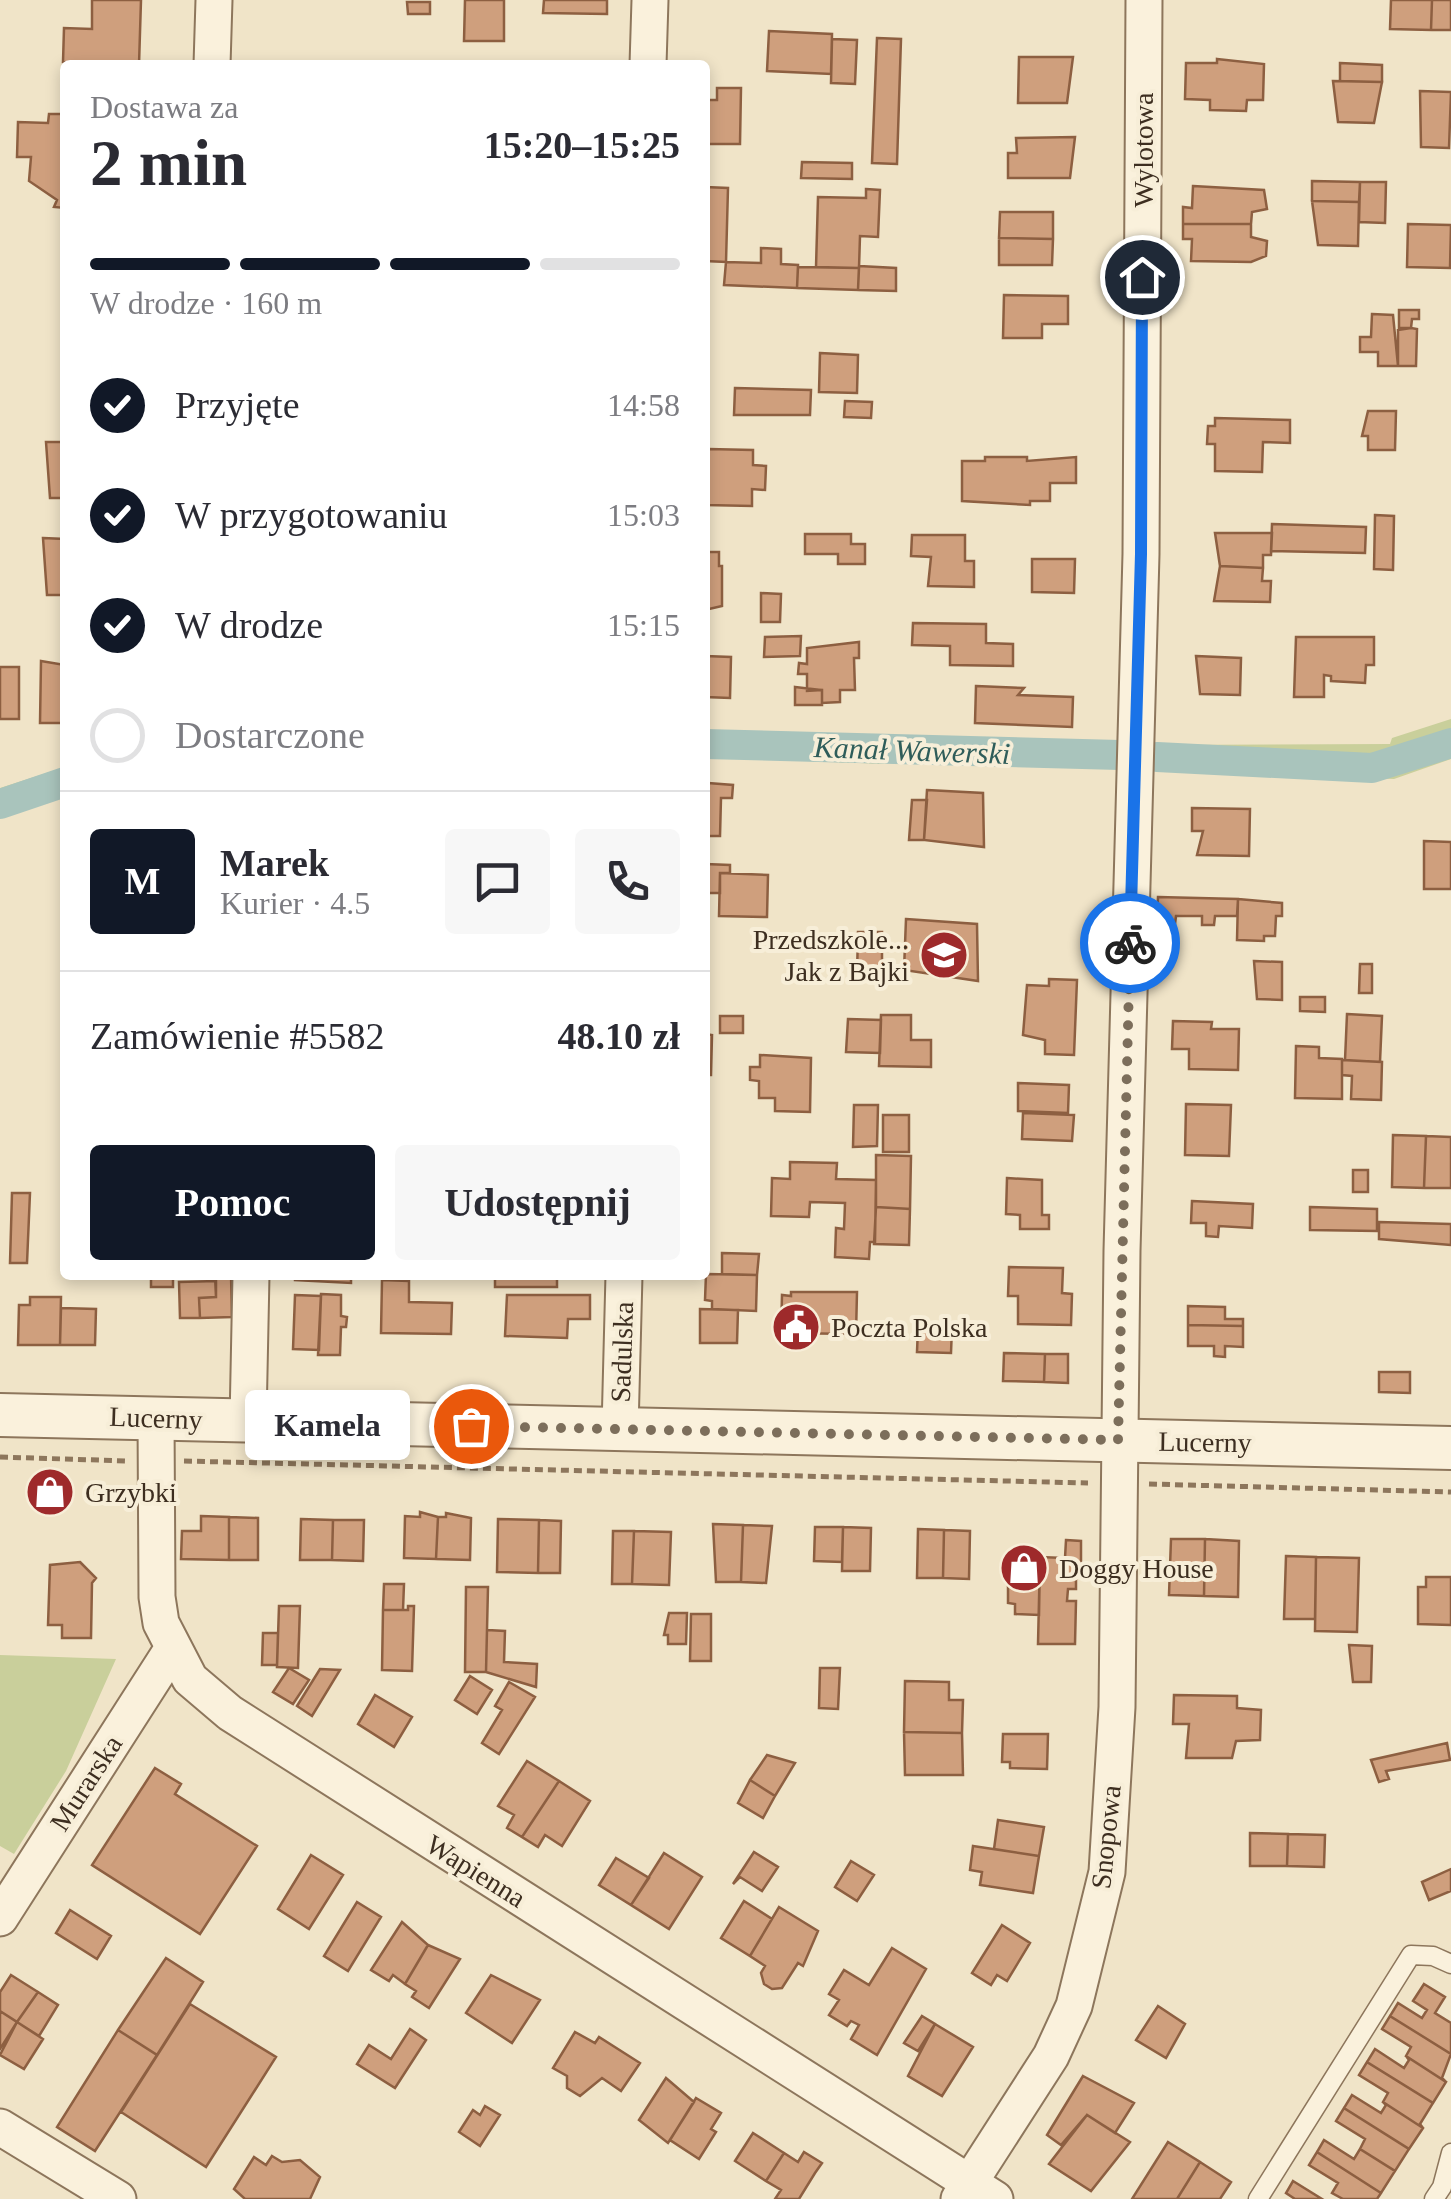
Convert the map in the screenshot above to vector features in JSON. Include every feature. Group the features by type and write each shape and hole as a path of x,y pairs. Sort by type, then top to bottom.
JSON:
{"street":[{"path":"212,60 214,0"},
{"path":"648,60 650,0"},
{"name":"Wylotowa","path":"1118,1440 1141,554 1144,0"},
{"path":"248,1421 251,1280"},
{"name":"Sadulska","path":"620,1429 624,1280"},
{"name":"Lucerny","path":"0,1415 1451,1448"},
{"name":"Wapienna","path":"156,1418 156,1597 172,1648 190,1679 230,1713 974,2194"},
{"name":"Snopowa","path":"974,2194 1051,2056 1074,2006 1107,1872 1116,1707 1118,1440"},
{"name":"Murarska","path":"0,1918 172,1648"},
{"path":"0,2126 118,2199"}],"lane":[{"path":"1258,2199 1411,1956 1433,1956 1451,1964"},
{"path":"1434,2199 1442,2187 1451,2153"}],"path":[{"path":"0,1457 1068,1483"},
{"path":"1138,1484 1451,1492"}],"green space":[{"path":"1451,719 1451,759 1394,779 1152,770 1152,745 1390,744 1392,738"},
{"path":"710,731 1122,747 1121,763 887,758 886,764 710,757"},
{"path":"60,769 60,796 0,817 0,788"},
{"path":"0,1655 116,1659 66,1771 14,1854 0,1846"}],"building":[{"path":"92,0 141,0 139,60 63,60 64,28 92,29"},
{"path":"465,0 504,0 504,41 464,41"},
{"path":"544,0 607,0 607,14 543,13"},
{"path":"1391,0 1432,0 1431,30 1390,29"},
{"path":"1432,0 1451,0 1451,30 1431,30"},
{"path":"407,2 430,2 430,14 408,14"},
{"path":"769,31 832,34 831,74 767,71"},
{"path":"877,38 901,39 897,164 872,163"},
{"path":"832,39 857,40 855,84 831,83"},
{"path":"1019,57 1073,57 1067,103 1018,103"},
{"path":"1217,59 1264,64 1263,100 1247,100 1246,111 1210,110 1210,100 1185,99 1186,63 1217,63"},
{"path":"1340,63 1382,65 1382,82 1340,81"},
{"path":"1333,81 1382,82 1374,123 1338,122"},
{"path":"717,88 741,88 740,144 710,144 710,100 717,100"},
{"path":"1420,91 1451,92 1449,148 1421,147"},
{"path":"49,114 60,114 60,208 54,207 57,200 29,181 31,157 17,157 18,122 48,123"},
{"path":"1075,137 1070,178 1008,178 1008,153 1017,153 1016,138"},
{"path":"802,162 852,163 852,179 801,178"},
{"path":"1312,181 1360,182 1359,202 1312,201"},
{"path":"1360,182 1386,182 1385,223 1359,222"},
{"path":"1193,186 1264,190 1267,209 1252,212 1251,224 1183,224 1183,207 1192,208"},
{"path":"710,187 728,188 726,262 710,261"},
{"path":"866,189 880,190 878,237 860,236 859,268 816,267 818,197 866,198"},
{"path":"1312,201 1359,202 1358,246 1318,245"},
{"path":"1000,212 1053,212 1053,239 999,238"},
{"path":"1183,224 1251,224 1251,237 1267,241 1266,256 1251,262 1191,261 1192,239 1183,239"},
{"path":"1408,224 1451,225 1450,268 1407,267"},
{"path":"999,238 1053,239 1052,265 999,265"},
{"path":"761,248 781,249 781,264 798,265 797,288 724,285 726,262 761,263"},
{"path":"859,266 896,268 896,291 858,290"},
{"path":"798,267 859,268 858,290 797,288"},
{"path":"1004,295 1068,296 1068,324 1042,324 1042,338 1003,338"},
{"path":"1399,310 1419,310 1419,319 1412,319 1411,328 1399,328"},
{"path":"1372,314 1393,315 1398,366 1378,366 1378,352 1360,352 1360,337 1371,337"},
{"path":"1417,329 1416,366 1398,366 1398,330"},
{"path":"820,353 858,355 857,393 819,392"},
{"path":"735,388 811,390 810,415 734,415"},
{"path":"845,401 872,402 871,418 844,417"},
{"path":"1368,411 1396,411 1395,450 1368,450 1368,436 1362,436"},
{"path":"1215,418 1290,420 1290,443 1263,442 1262,472 1215,471 1215,444 1207,444 1208,426 1215,426"},
{"path":"46,442 60,442 60,498 50,498"},
{"path":"710,449 753,450 753,465 766,466 765,490 752,489 752,506 710,505"},
{"path":"985,457 1027,457 1027,461 1076,457 1076,483 1050,483 1050,501 1030,501 1030,505 962,501 962,461 985,461"},
{"path":"1375,515 1394,516 1393,570 1374,569"},
{"path":"1272,524 1366,527 1365,553 1271,551"},
{"path":"1215,533 1272,533 1271,555 1263,555 1263,568 1220,566"},
{"path":"805,534 851,534 851,544 865,544 865,564 838,564 838,554 805,554"},
{"path":"912,535 965,535 965,561 974,561 974,587 928,586 931,557 911,556"},
{"path":"43,538 60,539 60,595 47,595"},
{"path":"710,552 719,552 722,606 710,609"},
{"path":"1032,559 1075,559 1074,593 1032,592"},
{"path":"1220,566 1263,568 1262,581 1271,581 1270,602 1214,601"},
{"path":"761,593 781,594 780,622 761,622"},
{"path":"913,623 986,624 986,643 1013,644 1013,666 950,665 950,646 912,645"},
{"path":"801,636 800,656 764,657 765,637"},
{"path":"1296,637 1374,637 1374,665 1366,665 1365,683 1331,681 1331,676 1324,675 1324,697 1294,697"},
{"path":"859,642 859,658 854,658 855,690 840,690 840,702 822,703 822,690 807,691 807,674 798,674 799,663 807,664 807,648"},
{"path":"710,656 731,657 730,698 710,697"},
{"path":"1196,656 1241,658 1240,695 1200,694"},
{"path":"41,661 60,664 60,723 40,723"},
{"path":"0,667 19,667 19,719 0,719"},
{"path":"976,686 1024,688 1018,695 1073,697 1072,727 975,723"},
{"path":"795,687 822,690 822,705 795,705"},
{"path":"710,783 733,785 732,798 721,798 720,836 710,836"},
{"path":"927,790 983,793 984,847 924,840"},
{"path":"912,800 927,800 924,840 909,840"},
{"path":"1192,808 1250,809 1249,856 1197,855 1203,831 1192,831"},
{"path":"1424,841 1451,842 1451,889 1424,889"},
{"path":"710,864 730,865 730,873 720,873 720,893 710,893"},
{"path":"720,873 768,875 767,917 719,916"},
{"path":"1158,897 1238,899 1237,916 1215,916 1214,925 1202,925 1202,916 1176,916 1175,924 1157,924"},
{"path":"1238,899 1282,903 1282,916 1276,916 1275,936 1264,936 1264,941 1237,940"},
{"path":"906,919 977,924 978,981 904,970"},
{"path":"858,932 882,932 882,975 857,975"},
{"path":"1254,961 1282,962 1282,1000 1257,999"},
{"path":"1360,964 1372,964 1372,993 1359,993"},
{"path":"1049,979 1077,980 1074,1055 1045,1054 1045,1040 1023,1035 1027,985 1049,986"},
{"path":"1300,997 1325,997 1325,1012 1300,1011"},
{"path":"1347,1014 1382,1016 1380,1062 1345,1060"},
{"path":"881,1015 911,1015 911,1040 931,1040 931,1067 879,1066"},
{"path":"720,1016 743,1016 743,1033 720,1033"},
{"path":"848,1019 881,1020 880,1053 846,1052"},
{"path":"1173,1021 1212,1022 1211,1029 1239,1029 1238,1070 1189,1069 1189,1049 1172,1049"},
{"path":"1296,1046 1319,1047 1319,1058 1342,1059 1342,1099 1295,1098"},
{"path":"760,1055 811,1058 810,1112 775,1111 775,1098 759,1098 759,1081 750,1080 750,1067 760,1067"},
{"path":"1342,1060 1382,1062 1381,1100 1351,1099 1352,1076 1342,1075"},
{"path":"1018,1083 1069,1085 1068,1113 1018,1111"},
{"path":"1186,1104 1231,1105 1229,1156 1185,1155"},
{"path":"854,1105 878,1105 877,1146 853,1147"},
{"path":"1023,1113 1074,1115 1072,1141 1022,1139"},
{"path":"883,1115 909,1115 909,1152 883,1152"},
{"path":"1393,1135 1426,1136 1424,1188 1392,1187"},
{"path":"1426,1136 1451,1137 1451,1188 1424,1188"},
{"path":"876,1155 911,1156 910,1209 876,1207"},
{"path":"790,1162 837,1163 836,1179 876,1180 875,1242 870,1242 869,1259 835,1257 836,1228 844,1229 845,1203 810,1202 809,1217 771,1216 772,1178 790,1179"},
{"path":"1353,1170 1368,1170 1368,1192 1353,1192"},
{"path":"1007,1178 1042,1180 1042,1215 1049,1215 1049,1229 1020,1229 1020,1215 1006,1214"},
{"path":"12,1193 30,1193 27,1263 10,1263"},
{"path":"1192,1201 1253,1204 1252,1228 1219,1226 1218,1237 1206,1236 1206,1223 1191,1223"},
{"path":"876,1207 910,1209 909,1245 874,1244"},
{"path":"1310,1207 1377,1209 1377,1231 1310,1230"},
{"path":"1379,1222 1451,1224 1451,1245 1379,1239"},
{"path":"722,1253 759,1254 757,1275 722,1274"},
{"path":"1009,1267 1063,1268 1062,1293 1072,1294 1071,1325 1018,1324 1018,1296 1008,1296"},
{"path":"710,1274 757,1275 756,1311 712,1309 712,1301 705,1300 706,1280 710,1280"},
{"path":"151,1280 173,1280 173,1287 151,1287"},
{"path":"215,1280 231,1280 232,1317 200,1318 199,1298 216,1297"},
{"path":"295,1280 351,1280 351,1283"},
{"path":"382,1280 409,1281 409,1302 452,1303 451,1334 381,1333"},
{"path":"495,1280 557,1280 557,1287 495,1287"},
{"path":"216,1281 216,1297 199,1298 200,1318 180,1318 179,1282"},
{"path":"791,1292 857,1292 856,1334 781,1333 782,1295 791,1296"},
{"path":"321,1294 341,1295 341,1316 347,1317 346,1327 341,1327 340,1355 318,1355"},
{"path":"295,1295 321,1296 319,1350 293,1349"},
{"path":"507,1295 590,1295 590,1319 568,1319 567,1338 505,1336"},
{"path":"30,1297 61,1297 60,1345 18,1345 19,1305 30,1305"},
{"path":"1188,1306 1225,1307 1225,1319 1243,1319 1243,1326 1188,1325"},
{"path":"61,1308 96,1309 95,1345 60,1345"},
{"path":"700,1309 738,1310 737,1343 700,1343"},
{"path":"1188,1325 1243,1326 1243,1347 1225,1346 1225,1357 1214,1356 1214,1346 1188,1346"},
{"path":"918,1327 952,1327 951,1353 917,1352"},
{"path":"1004,1353 1045,1354 1044,1382 1003,1381"},
{"path":"1045,1354 1068,1354 1068,1383 1044,1382"},
{"path":"1379,1372 1410,1372 1410,1393 1379,1392"},
{"path":"420,1512 438,1517 436,1559 404,1558 405,1516 420,1517"},
{"path":"446,1513 471,1518 470,1560 436,1559 438,1517 446,1517"},
{"path":"201,1516 229,1517 229,1560 181,1559 182,1531 201,1531"},
{"path":"229,1517 258,1518 258,1560 229,1560"},
{"path":"301,1519 333,1520 332,1560 300,1560"},
{"path":"498,1519 539,1520 538,1573 497,1572"},
{"path":"333,1520 364,1520 363,1561 332,1560"},
{"path":"539,1520 561,1521 560,1573 538,1573"},
{"path":"713,1524 743,1525 741,1582 716,1582"},
{"path":"743,1525 772,1526 766,1583 741,1582"},
{"path":"815,1527 843,1527 842,1562 814,1561"},
{"path":"843,1527 871,1528 870,1571 842,1571"},
{"path":"918,1529 944,1530 943,1578 917,1578"},
{"path":"944,1530 970,1531 969,1579 943,1578"},
{"path":"613,1531 634,1531 632,1584 612,1584"},
{"path":"634,1531 671,1532 669,1585 632,1584"},
{"path":"1171,1539 1205,1539 1204,1596 1169,1595"},
{"path":"1205,1539 1239,1541 1238,1597 1204,1596"},
{"path":"1066,1540 1081,1541 1081,1574 1076,1574 1076,1589 1068,1589 1067,1601 1076,1601 1075,1644 1038,1644 1040,1557 1065,1558"},
{"path":"1286,1556 1316,1557 1315,1619 1284,1619"},
{"path":"1008,1557 1011,1561 1040,1557 1039,1615 1015,1614 1015,1604 1008,1603"},
{"path":"1316,1557 1359,1558 1357,1632 1315,1631"},
{"path":"80,1562 96,1578 92,1583 91,1638 62,1638 62,1625 48,1625 50,1565"},
{"path":"1426,1577 1451,1577 1451,1625 1418,1624 1418,1587 1426,1587"},
{"path":"384,1584 404,1584 403,1610 383,1610"},
{"path":"466,1587 488,1587 486,1672 465,1672"},
{"path":"279,1606 300,1606 298,1668 277,1667"},
{"path":"408,1606 414,1606 412,1671 382,1670 383,1610 408,1610"},
{"path":"669,1613 687,1613 686,1644 668,1644 668,1635 664,1635"},
{"path":"691,1614 711,1614 711,1661 690,1661"},
{"path":"487,1630 505,1631 504,1662 537,1664 536,1687 486,1672"},
{"path":"263,1633 278,1633 277,1665 262,1665"},
{"path":"1349,1645 1372,1646 1371,1682 1353,1682"},
{"path":"289,1668 309,1680 293,1704 273,1692"},
{"path":"820,1668 840,1668 838,1709 819,1708"},
{"path":"320,1669 340,1670 312,1716 297,1706"},
{"path":"470,1676 492,1690 477,1714 455,1700"},
{"path":"905,1681 949,1682 949,1700 963,1700 962,1733 904,1732"},
{"path":"509,1682 535,1697 499,1754 482,1743 502,1710 495,1706"},
{"path":"375,1695 412,1717 394,1747 358,1724"},
{"path":"1174,1695 1237,1696 1237,1708 1261,1710 1260,1740 1236,1741 1232,1758 1186,1758 1189,1724 1173,1724"},
{"path":"904,1732 962,1733 963,1775 905,1775"},
{"path":"1003,1734 1048,1734 1047,1769 1010,1768 1010,1762 1002,1762"},
{"path":"1447,1743 1450,1760 1386,1771 1389,1779 1379,1782 1371,1760"},
{"path":"767,1755 795,1763 775,1796 750,1780"},
{"path":"527,1761 559,1781 522,1837 507,1828 514,1815 498,1806"},
{"path":"155,1768 181,1784 175,1794 257,1846 200,1934 92,1865"},
{"path":"750,1780 775,1796 763,1818 738,1803"},
{"path":"559,1781 590,1801 562,1846 545,1835 538,1847 522,1837"},
{"path":"998,1820 1044,1827 1039,1856 994,1849"},
{"path":"1250,1833 1288,1834 1287,1866 1250,1866"},
{"path":"1288,1834 1325,1835 1324,1867 1287,1866"},
{"path":"973,1846 1039,1856 1033,1893 980,1885 982,1872 970,1870"},
{"path":"754,1852 778,1867 762,1891 740,1877 733,1884"},
{"path":"664,1853 702,1877 669,1929 631,1905"},
{"path":"311,1855 343,1875 309,1929 278,1909"},
{"path":"616,1858 649,1878 631,1905 599,1885"},
{"path":"851,1861 874,1875 857,1901 835,1887"},
{"path":"1451,1869 1451,1891 1429,1900 1422,1882"},
{"path":"744,1901 772,1919 750,1956 721,1938"},
{"path":"357,1902 381,1917 348,1971 324,1956"},
{"path":"779,1907 818,1931 803,1966 798,1963 782,1988 772,1989 764,1984 761,1973 765,1966 750,1956"},
{"path":"70,1910 111,1936 97,1959 56,1933"},
{"path":"402,1922 428,1945 405,1984 393,1975 389,1981 371,1970"},
{"path":"1002,1925 1030,1943 1007,1981 997,1975 991,1985 972,1973"},
{"path":"428,1945 460,1959 429,2008 412,1997 416,1991 405,1984"},
{"path":"892,1948 926,1969 877,2055 851,2039 859,2025 851,2021 847,2026 829,2015 839,2000 829,1994 844,1970 869,1985"},
{"path":"166,1958 203,1982 157,2055 118,2030"},
{"path":"11,1975 38,1992 17,2022 0,2011 0,1992"},
{"path":"491,1975 540,2000 512,2043 466,2013"},
{"path":"1424,1984 1445,1997 1435,2013 1451,2023 1451,2054 1390,2016 1398,2003 1422,2018 1427,2010 1413,2001"},
{"path":"38,1992 58,2005 39,2036 17,2022"},
{"path":"190,2004 276,2057 206,2167 121,2112"},
{"path":"1158,2006 1185,2024 1166,2058 1136,2040"},
{"path":"0,2011 17,2022 0,2049"},
{"path":"922,2016 935,2024 918,2051 904,2043"},
{"path":"1390,2016 1451,2054 1442,2078 1446,2082 1406,2056 1411,2047 1382,2029"},
{"path":"17,2022 43,2039 24,2069 0,2055"},
{"path":"935,2024 973,2047 942,2096 908,2076"},
{"path":"410,2029 426,2040 395,2088 357,2064 369,2045 391,2059"},
{"path":"118,2030 157,2055 95,2151 57,2127"},
{"path":"575,2032 595,2043 599,2037 640,2063 621,2091 602,2078 580,2096 567,2088 567,2076 553,2068"},
{"path":"1375,2049 1404,2068 1409,2060 1406,2056 1446,2082 1433,2103 1367,2062"},
{"path":"1367,2062 1433,2103 1420,2124 1423,2128 1383,2102 1388,2093 1359,2075"},
{"path":"1083,2076 1134,2103 1115,2133 1087,2115 1061,2145 1047,2135"},
{"path":"666,2078 694,2102 668,2143 639,2120"},
{"path":"1352,2095 1381,2113 1386,2105 1383,2102 1423,2128 1409,2149 1344,2108"},
{"path":"696,2098 721,2113 711,2129 716,2132 699,2159 670,2140"},
{"path":"485,2106 500,2115 480,2146 459,2132 473,2110 480,2115"},
{"path":"1344,2108 1409,2149 1395,2171 1360,2149 1365,2139 1336,2121"},
{"path":"1087,2115 1130,2142 1091,2191 1049,2164"},
{"path":"753,2133 784,2153 766,2181 735,2161"},
{"path":"1324,2140 1354,2159 1360,2149 1395,2171 1381,2193 1317,2152"},
{"path":"1168,2142 1200,2162 1177,2199 1132,2199"},
{"path":"804,2152 822,2163 799,2199 775,2199 781,2190 766,2181 784,2153 798,2162"},
{"path":"1317,2152 1381,2193 1377,2199 1343,2199 1332,2193 1338,2183 1309,2165"},
{"path":"272,2156 282,2162 300,2160 320,2177 310,2199 245,2199 234,2189 254,2157 266,2165"},
{"path":"1200,2162 1231,2182 1220,2199 1177,2199"},
{"path":"1293,2181 1322,2199 1295,2199 1286,2193"}],"waterway":[{"name":"Kanał Wawerski","path":"1157,757 1372,768 1451,743"},
{"name":"Kanał Wawerski","path":"710,744 1120,755"},
{"name":"Kanał Wawerski","path":"0,804 60,784"}],"way so far":[{"path":"471,1426 1118,1440 1130,943"}],"place":[{"name":"Przedszkole... Jak z Bajki","path":"944,955"},
{"name":"Poczta Polska","path":"796,1327"},
{"name":"Kamela","path":"471,1426"},
{"name":"Grzybki","path":"50,1492"},
{"name":"Doggy House","path":"1024,1568"}],"route":[{"path":"1130,943 1141,554 1142,277"}]}
